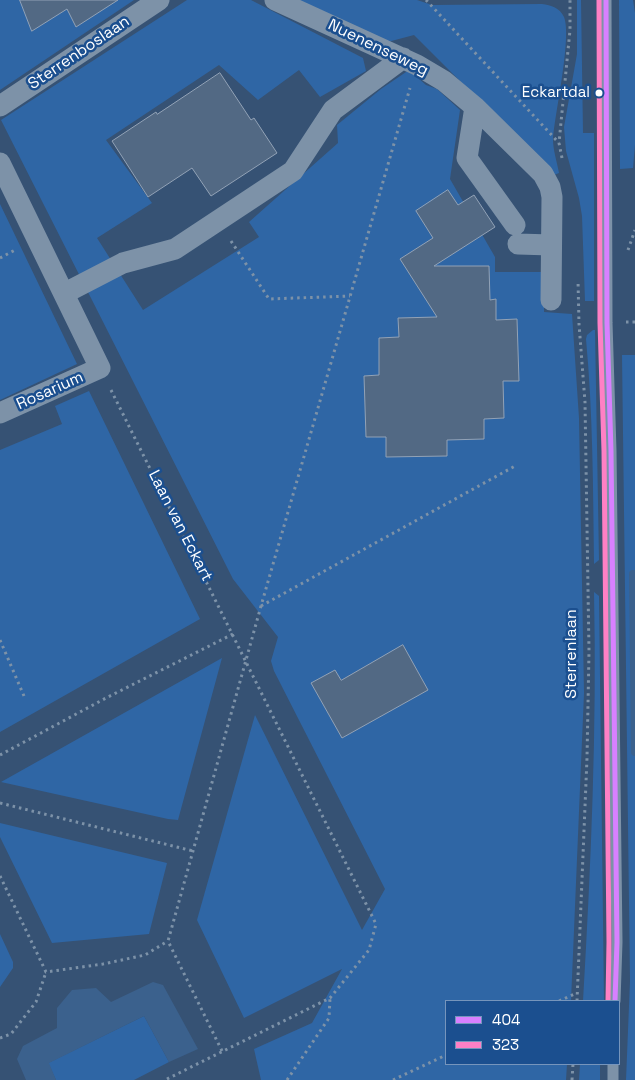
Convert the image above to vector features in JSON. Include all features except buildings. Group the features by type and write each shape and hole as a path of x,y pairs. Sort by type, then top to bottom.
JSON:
{"street":[{"name":"Sterrenboslaan","path":"0,106 159,0"},
{"name":"Nuenenseweg","path":"276,0 410,61 444,81 475,108 543,174 550,187 552,197 551,300"},
{"path":"65,293 123,263 175,249 218,222 293,171 333,110 410,61"},
{"path":"475,108 467,158 516,235 551,245"},
{"path":"0,163 100,368"},
{"name":"Rosarium","path":"0,413 100,368"}],"lane":[{"path":"606,0 607,323 611,451 617,942 615,1000"},
{"path":"612,1080 613,1065"}],"path":[{"path":"426,0 559,143 570,30 570,0"},
{"path":"222,1051 168,941 350,296 410,61"},
{"path":"218,222 269,299 350,296"},
{"name":"Sterrenlaan","path":"577,1000 587,758 589,651 585,402 578,306"},
{"name":"Laan van Eckart","path":"100,368 376,924 369,950 330,998"},
{"path":"261,606 515,466"},
{"path":"0,755 106,698 233,634"},
{"path":"0,640 24,696"},
{"path":"0,803 193,851"},
{"path":"0,876 46,972 36,1002 11,1034 0,1038"},
{"path":"46,972 103,964 145,955 168,941"},
{"path":"561,1000 577,992"},
{"path":"164,1080 330,998 329,1018 287,1080"},
{"path":"393,1080 445,1055"},
{"path":"572,1080 573,1065"}],"shaded area":[{"path":"0,0 134,0 0,90"},
{"path":"187,0 251,0 363,58 366,71 320,97 299,70 258,100 219,65 106,140 152,203 97,238 143,310 259,237 249,222 338,143 337,125 381,89 409,70 426,85 437,89 460,110 450,179 495,257 495,272 544,272 544,312 572,314 579,418 584,693 571,1000 445,1000 445,1065 567,1065 566,1080 261,1080 254,1049 312,1023 342,969 244,1018 197,920 255,715 362,930 385,889 274,671 271,661 278,637 233,579 1,120"},
{"path":"290,0 417,0 432,5 542,4 558,9 564,17 566,27 565,58 553,139 559,173 554,175 414,35 380,44"},
{"path":"577,0 581,0 583,133 594,133 594,301 585,301 582,216 566,151 564,127 577,54"},
{"path":"619,0 633,0 635,13 635,145 633,168 620,169"},
{"path":"0,204 77,364 0,400"},
{"path":"595,330 599,560 594,564 591,423 586,339 587,335"},
{"path":"622,355 635,355 635,1080 626,1080 630,981"},
{"path":"89,391 200,619 0,732 0,450 62,424 55,406"},
{"path":"594,592 599,596 604,1000 583,1000 593,796"},
{"path":"222,658 178,820 1,782"},
{"path":"0,823 167,863 149,934 52,943 0,837"},
{"path":"0,934 13,962 13,968 0,987"},
{"path":"153,982 163,985 198,1049 169,1062 144,1016 49,1063 56,1080 26,1080 17,1059 23,1046 57,1028 57,1008 72,990 96,988 111,1002"},
{"path":"144,1016 169,1062 134,1080 56,1080 48,1063"},
{"path":"580,1065 600,1065 600,1080 579,1080"}],"waterway":[{"path":"633,574 635,752"}],"transit line":[{"name":"323","path":"599,0 600,323 604,451 608,1000"},
{"name":"404","path":"606,0 607,323 611,451 617,942 615,1000"}],"place":[{"name":"Eckartdal","path":"599,93"}]}
